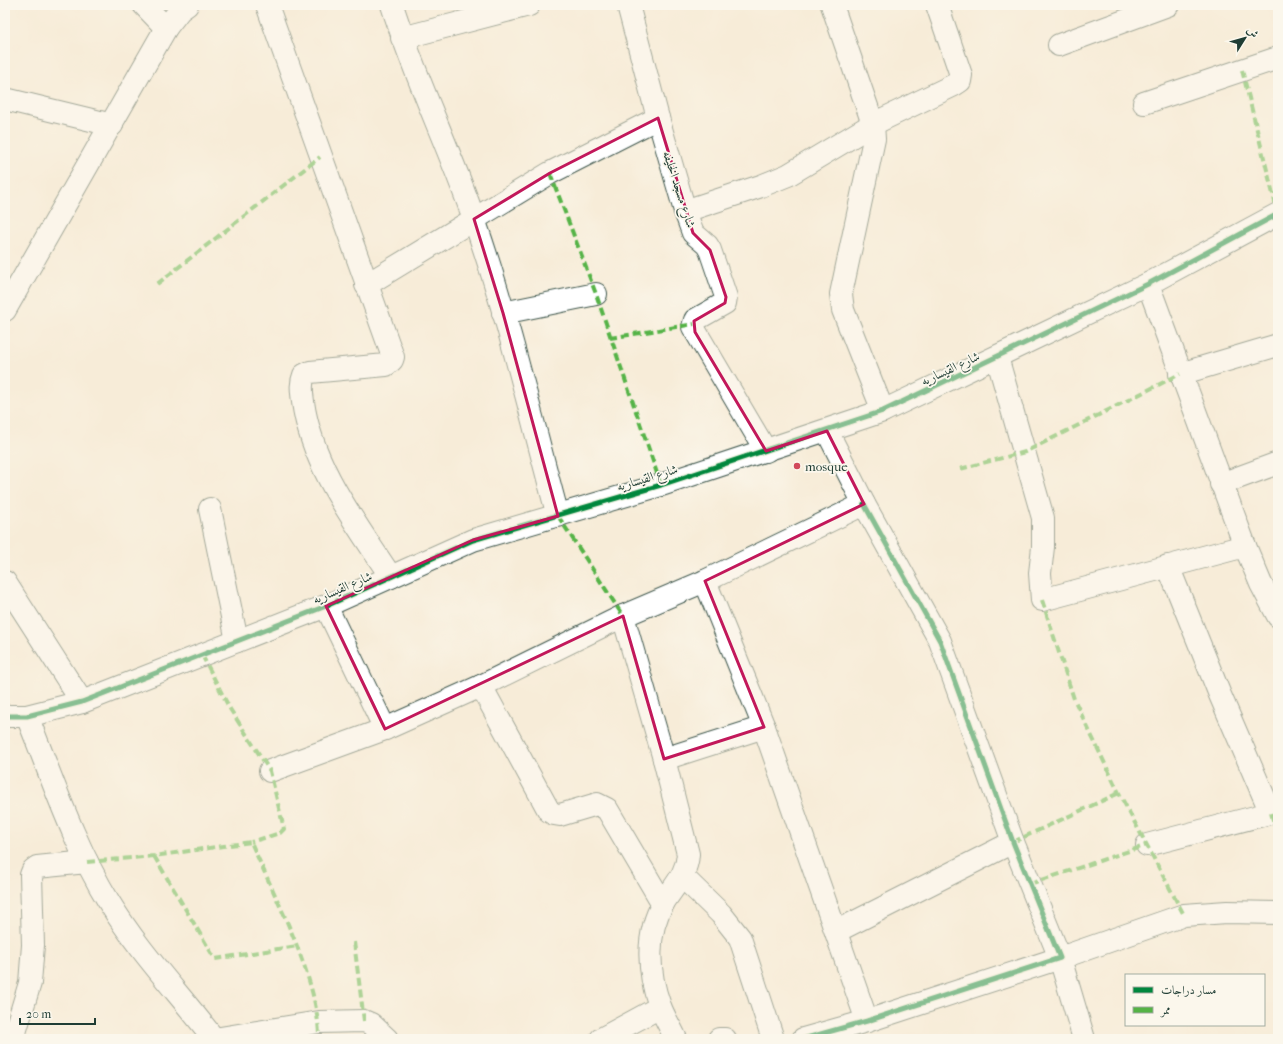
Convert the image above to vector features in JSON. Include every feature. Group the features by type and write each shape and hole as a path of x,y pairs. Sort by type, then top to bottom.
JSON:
{"street":[{"path":"144,5 166,28"},
{"path":"5,310 112,126 166,28 180,10 187,5"},
{"path":"267,5 392,360 386,365 310,372 304,375 301,383 305,417 316,453 345,506 391,577"},
{"path":"392,5 402,38 474,219 503,313 558,516"},
{"path":"402,38 529,5"},
{"name":"شارع مسجد الخليفه","path":"628,5 658,118 685,211 693,233 707,245 710,250 726,300 722,305 695,320 693,328 766,451"},
{"path":"832,5 873,124 874,139 841,294 843,310 883,412"},
{"path":"685,211 761,186 788,175 873,124 960,81 961,75 937,5"},
{"path":"1059,45 1168,5"},
{"path":"1144,103 1278,58"},
{"path":"5,99 112,126"},
{"path":"366,285 550,173 658,118"},
{"name":"شارع القيساريه","path":"5,716 27,716 82,702 326,606 473,540 558,516 766,451 883,412 1148,284 1278,214"},
{"path":"1148,284 1180,374 1245,546 1260,584 1278,616"},
{"path":"503,313 596,294"},
{"path":"1180,374 1278,345"},
{"path":"996,357 1043,518 1043,547 1040,573 1042,600 1245,546"},
{"path":"827,431 864,504 940,641 1013,842 1060,958 1084,1039"},
{"path":"1222,484 1278,463"},
{"path":"270,771 385,729 481,686 623,616 705,581 864,504"},
{"path":"210,509 237,641"},
{"path":"1147,845 1275,812 1220,695 1168,566"},
{"path":"705,581 764,727 837,931 867,1021"},
{"path":"5,582 82,702"},
{"path":"326,606 385,729"},
{"path":"623,616 664,758 688,854 687,864 682,876 663,904 654,929 650,973 660,1007 676,1039"},
{"path":"481,686 550,810 554,814 560,815 597,804 607,809 663,904"},
{"path":"27,716 87,862 108,901 140,949 214,1039 319,1022 364,1021 371,1024 387,1039"},
{"path":"664,758 764,727"},
{"path":"837,931 1013,842"},
{"path":"14,1039 30,983 33,945 33,870 37,867 87,862"},
{"path":"682,876 721,914 740,938 773,1039"},
{"path":"804,1039 867,1021 1060,958 1184,914 1228,912 1278,913"},
{"path":"610,1037 660,1007"},
{"path":"719,1039 725,1039"}],"highlighted area":[{"path":"658,118 693,233 710,250 726,297 725,303 694,321 695,332 766,451 827,431 864,504 705,581 764,727 664,759 623,616 385,729 326,606 473,540 558,516 503,313 474,219 550,173"}],"marked path":[{"path":"1242,70 1278,214"},
{"path":"157,284 320,157"},
{"path":"550,173 596,294 661,485"},
{"path":"610,338 694,324"},
{"path":"960,469 1025,452 1180,374"},
{"path":"558,516 623,616"},
{"path":"1042,600 1074,699 1119,793 1184,915"},
{"path":"202,655 230,709 270,771 284,829 280,833 251,842"},
{"path":"1013,842 1119,793"},
{"path":"1271,813 1278,837"},
{"path":"87,862 154,856 251,842 283,913 304,965 312,990 317,1015 319,1039"},
{"path":"1030,884 1147,845"},
{"path":"154,856 215,959 297,946"},
{"path":"354,942 364,1021"}],"cycle path":[{"path":"5,716 27,716 82,702 326,606 473,540 661,485 883,411 1148,284 1278,214"},
{"path":"803,1039 867,1021 1060,958 1013,842 940,641 864,504"}],"place":[{"name":"mosque","path":"797,466"}]}
